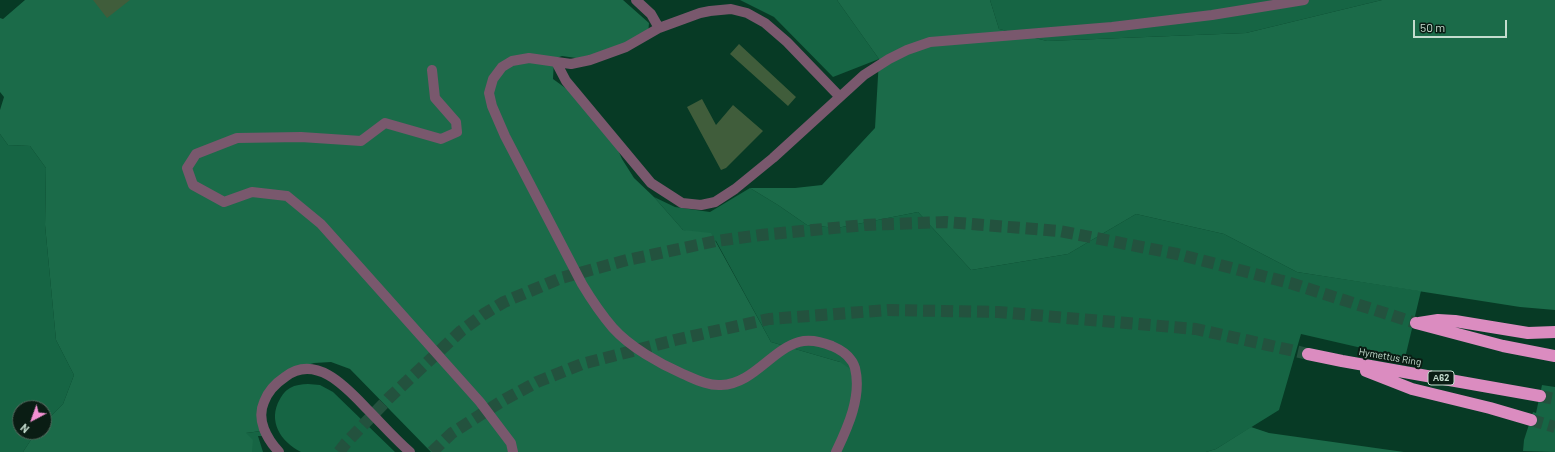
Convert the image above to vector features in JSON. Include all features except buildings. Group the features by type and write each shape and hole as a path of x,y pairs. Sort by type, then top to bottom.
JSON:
{"highway":[{"path":"1555,332 1528,333 1455,321 1438,320 1416,323 1432,329 1503,346 1555,356"},
{"name":"Hymettus Ring","path":"1308,354 1342,362 1540,396"},
{"path":"1342,362 1412,389 1490,408 1531,420"}],"street":[{"path":"636,0 651,14 659,28"},
{"path":"556,62 566,81 650,183 682,203 701,205 715,202 735,189 773,158 864,75 889,59 907,50 930,42 1112,27 1212,15 1304,0"},
{"path":"836,452 845,434 853,410 857,384 852,360 839,349 820,342 800,342 787,347 759,369 735,382 721,385 701,382 669,368 643,353 614,329 594,304 582,284 505,136 492,106 489,93 493,79 502,67 512,61 529,58 571,64 607,55 626,47 659,28 700,13 710,10 732,9 747,13 765,23 787,42 840,97"},
{"path":"432,70 435,98 456,122 456,132 441,139 384,123 361,141 301,137 237,138 196,154 187,168 193,185 224,202 252,192 287,196 321,224 480,402 511,443 513,452"},
{"path":"279,452 271,444 263,427 261,418 263,404 271,389 283,378 296,371 310,369 318,370 336,379 410,452"}],"green space":[{"path":"25,0 623,0 649,23 648,35 583,59 562,56 554,59 553,79 578,97 609,130 622,159 634,178 654,197 683,230 711,233 771,342 840,362 862,377 857,416 841,452 431,452 350,369 331,362 314,363 300,367 269,395 261,431 246,433 253,440 252,452 23,452 31,440 52,440 52,415 63,404 74,375 56,340 45,225 46,168 30,146 8,145 0,134 0,110 4,97 0,92 0,18 3,19"},
{"path":"740,0 837,0 879,59 833,77 774,17"},
{"path":"837,0 990,0 999,29 1047,41 1246,33 1382,0 1555,0 1555,310 1520,307 1297,272 1224,234 1136,214 1068,254 971,270 918,212 837,228 807,225 750,188 795,188 822,185 875,128 879,59"},
{"path":"990,0 1382,0 1246,33 1047,41 999,29"},
{"path":"0,134 8,145 30,146 46,168 45,225 56,340 74,375 63,404 52,415 52,400 12,400 12,440 31,440 23,452 0,452"},
{"path":"750,188 807,225 837,228 918,212 971,270 1068,254 1136,214 1224,234 1297,272 1421,291 1405,358 1301,334 1279,410 1216,449 1206,452 841,452 840,362 771,342 716,241 683,230 654,197 675,207 710,212"},
{"path":"296,385 320,385 333,392 395,452 301,452 287,443 278,430 275,415 276,407 286,391"},
{"path":"1542,385 1555,387 1555,452 1523,451 1524,440 1533,412 1536,413"},
{"path":"1251,427 1269,433 1404,452 1206,452 1216,449"},
{"path":"262,431 263,436 258,436 263,452 247,452 246,433"}],"tunnel":[{"path":"339,452 389,398 461,331 484,314 504,302 561,278 627,260 716,241 761,235 865,225 946,222 1060,231 1177,254 1290,283 1416,323"},
{"path":"432,452 452,433 502,401 537,382 582,364 675,340 769,319 888,310 998,312 1196,329 1308,354"},
{"path":"1540,396 1555,399"},
{"path":"1531,420 1555,427"}]}
